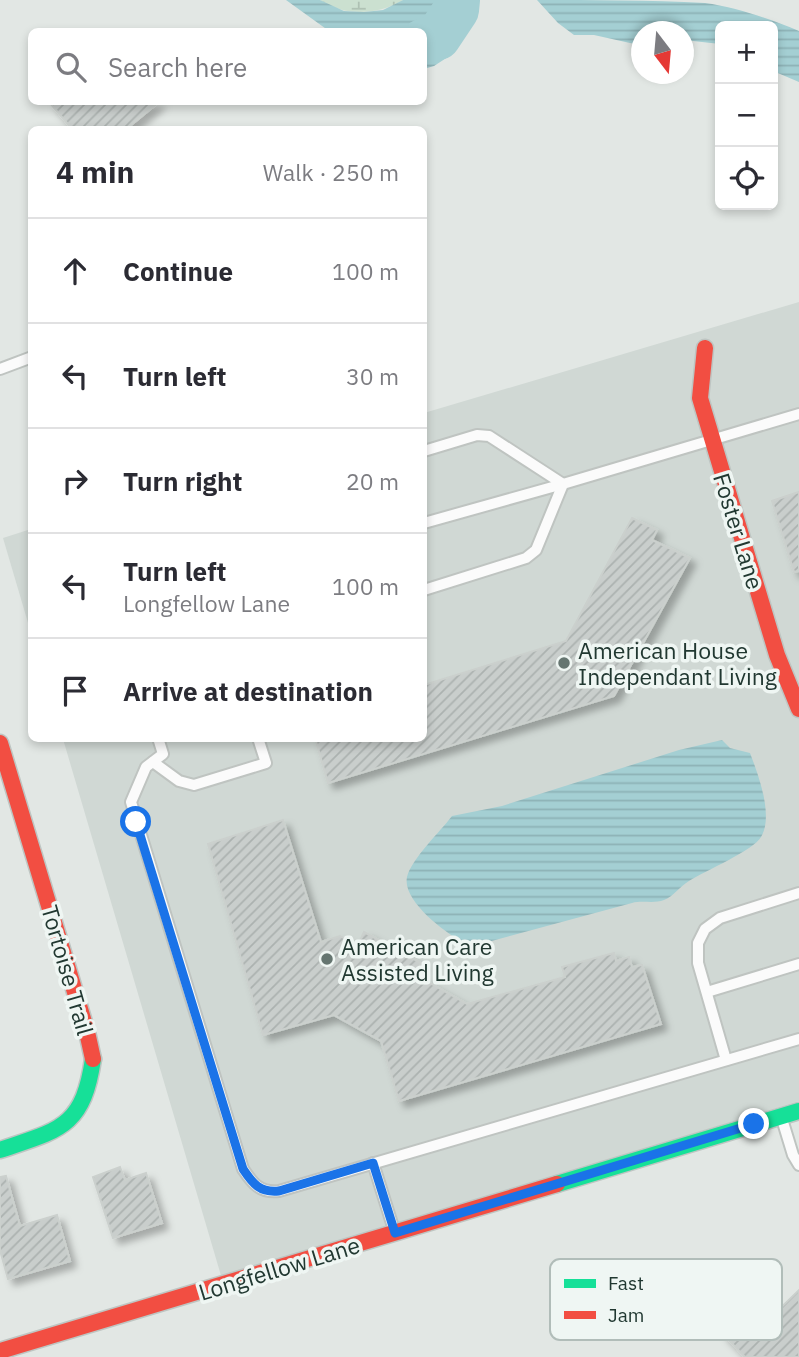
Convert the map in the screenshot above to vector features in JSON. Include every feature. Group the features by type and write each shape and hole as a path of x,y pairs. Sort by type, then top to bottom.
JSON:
{"street":[{"name":"Foster Lane","path":"705,348 700,398 777,655 799,709"},
{"name":"Tortoise Trail","path":"0,743 93,1059 89,1088 77,1112 55,1131 0,1150"},
{"name":"Longfellow Lane","path":"0,1351 799,1111"}],"lane":[{"path":"0,369 28,359"},
{"path":"427,522 799,414"},
{"path":"427,450 477,435 489,436 563,484"},
{"path":"427,589 526,558 536,550 563,484"},
{"path":"159,742 163,754 146,767 131,802 243,1169 260,1189 270,1192 799,1039"},
{"path":"153,762 179,781 194,785 265,763 259,742"},
{"path":"726,1059 698,962 698,943 705,929 720,918 799,893"},
{"path":"707,992 799,964"},
{"path":"781,1116 793,1155 799,1165"},
{"path":"373,1163 395,1233"}],"shaded area":[{"path":"799,302 799,1101 222,1279 64,742 427,742 427,412"},
{"path":"28,530 28,623 3,538"}],"green space":[{"path":"320,0 403,0 383,9 362,12 340,9"}],"water":[{"path":"286,0 320,0 344,11 364,12 383,10 403,0 453,0 454,34 451,55 427,68 427,28 325,28"},
{"path":"537,0 705,3 729,7 773,21 715,21 715,43 694,41 694,21 631,21 631,43 594,35 574,35 558,23"},
{"path":"778,23 799,31 799,82 778,73"},
{"path":"722,740 730,748 750,753 763,795 765,828 757,842 749,848 689,881 667,899 632,903 488,942 470,943 461,941 444,930 425,914 411,895 407,886 410,870 452,816 502,806 679,750"}],"building":[{"path":"52,105 155,105 130,126 70,126"},
{"path":"799,492 799,571 794,572 772,501"},
{"name":"American House Independant Living","path":"632,518 657,530 652,540 690,558 614,696 328,783 316,742 427,742 427,684 566,641"},
{"name":"American Care Assisted Living","path":"283,820 321,942 340,936 358,945 364,932 421,963 414,974 467,1004 565,977 562,967 614,953 616,961 629,957 632,967 642,965 661,1024 399,1101 381,1041 334,1015 263,1035 208,844"},
{"path":"120,1167 125,1180 146,1173 162,1223 113,1238 93,1177"},
{"path":"6,1176 20,1226 57,1215 70,1261 8,1279 0,1250 0,1177"},
{"path":"799,1290 799,1357 745,1357 729,1340 782,1340 782,1306"}],"waterway":[{"path":"427,40 438,37 456,10 457,0"}],"traffic: fast":[{"path":"0,1150 53,1131 65,1123 83,1100 93,1059"},
{"path":"557,1184 799,1111"}],"traffic: jam":[{"path":"705,348 700,398 777,655 799,709"},
{"path":"0,743 93,1059"},
{"path":"0,1351 557,1184"}],"place":[{"name":"American House Independant Living","path":"564,663"},
{"name":"American Care Assisted Living","path":"327,959"}],"route":[{"path":"136,822 243,1169 252,1183 260,1189 279,1191 373,1163 395,1233 754,1124"}]}
